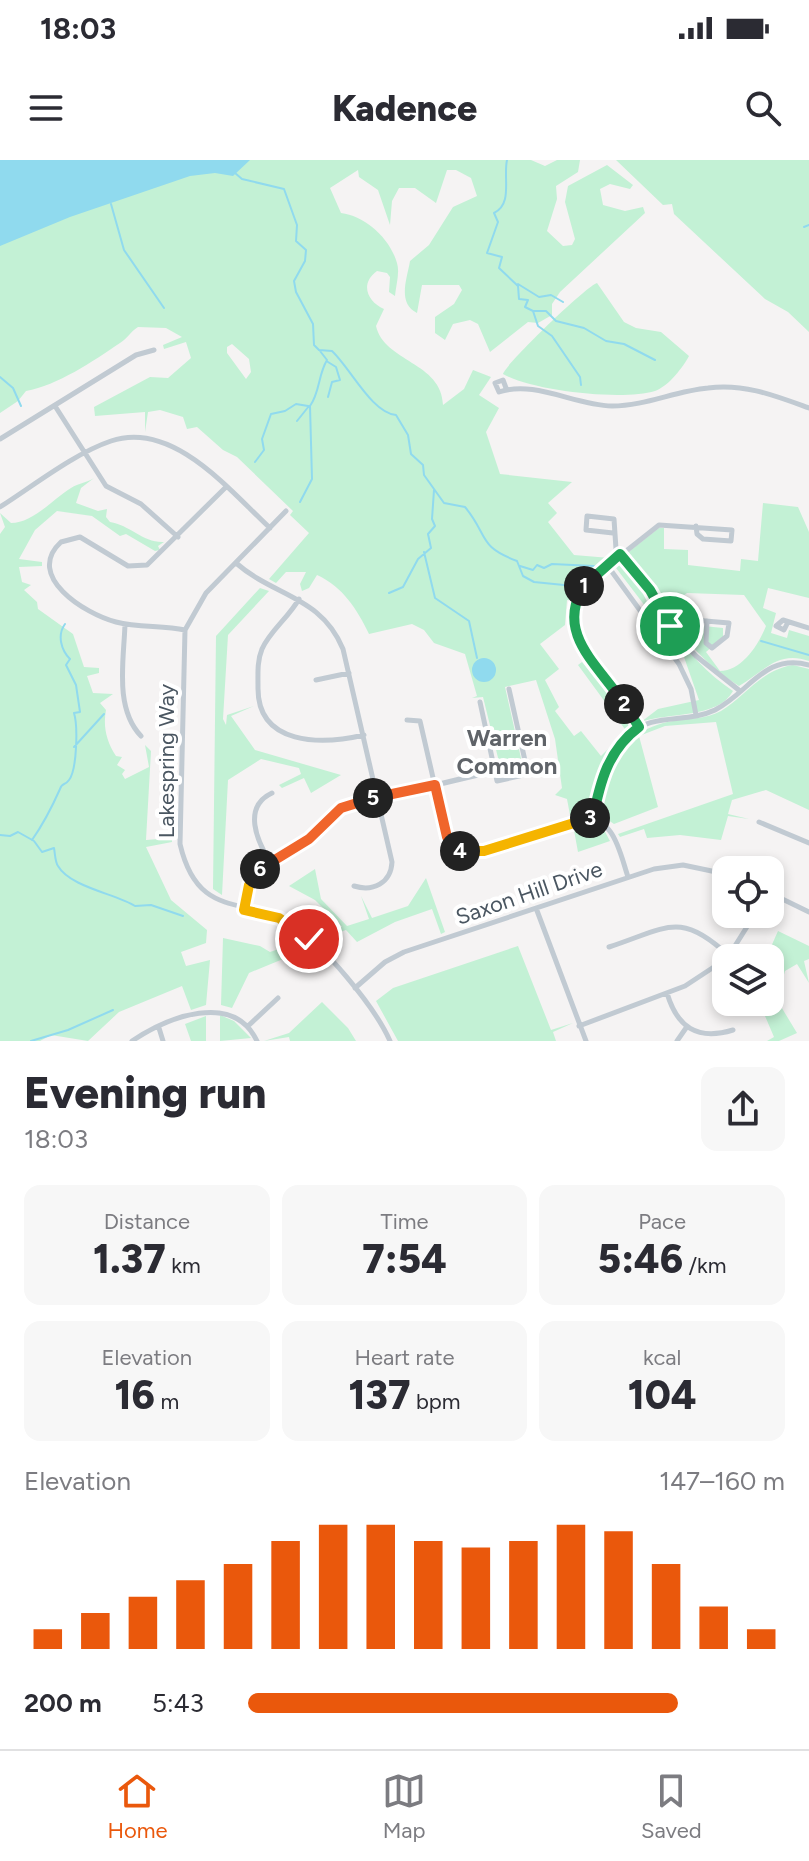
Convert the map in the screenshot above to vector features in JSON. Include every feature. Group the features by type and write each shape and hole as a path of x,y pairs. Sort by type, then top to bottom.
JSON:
{"street":[{"path":"0,439 136,355 154,350"},
{"path":"506,388 538,389 609,406 644,403 709,387 739,387 809,408"},
{"path":"55,406 106,486 141,504 178,537"},
{"path":"0,507 85,454 118,439 153,439 176,449 226,487 270,528"},
{"path":"185,630 125,624 95,614 59,588 49,571 52,552 61,542 80,537 121,562 141,567 153,562 226,487"},
{"name":"Lakespring Way","path":"286,511 200,601 185,630 180,844 186,865 203,889 221,902 279,918 299,930 355,988 378,1017 390,1041"},
{"path":"613,533 586,530 587,516 614,519 614,545 650,590 676,635 696,656 740,691"},
{"path":"639,727 582,648 575,632 578,598 587,582 659,525 696,526 732,530 731,541 703,539 697,534 696,526"},
{"path":"236,563 254,578 299,599 321,614 334,631 349,673 392,862 391,872 385,881 372,887 354,886"},
{"path":"607,565 679,664 691,689 696,715"},
{"path":"299,599 260,655 261,709 277,728 297,738 329,742 364,735"},
{"path":"676,635 694,620 707,621 729,623 727,636 712,648 706,643 707,621"},
{"path":"788,622 809,628"},
{"path":"125,624 124,699 131,721 141,736"},
{"path":"593,818 607,764 620,744 639,727 655,720 716,709 777,664 809,665"},
{"path":"316,680 349,673"},
{"path":"480,702 497,781 528,774 509,689"},
{"path":"407,720 420,721 447,837 463,852 484,851 578,819 593,818 605,825 614,836 628,877"},
{"path":"244,910 253,877 270,862 309,839 341,808 495,771"},
{"path":"270,862 257,837 255,812 261,798 272,793"},
{"path":"759,822 809,843"},
{"name":"Saxon Hill Drive","path":"355,988 394,956 628,877 671,866 696,866 712,870"},
{"path":"784,900 809,912"},
{"path":"536,908 586,1041"},
{"path":"609,947 684,926 702,932 714,944"},
{"path":"579,1026 696,981 712,969"},
{"path":"667,993 675,1015 686,1028 708,1036 733,1030"},
{"path":"248,1026 278,998"},
{"path":"132,1041 159,1028 215,1011 231,1014 248,1026 257,1041"},
{"path":"159,1028 163,1041"},
{"path":"677,1041 686,1028"}],"green space":[{"path":"0,160 531,160 545,166 557,160 580,160 578,172 556,186 557,199 547,231 563,246 572,245 575,239 565,202 568,186 607,165 633,185 630,189 610,184 600,189 603,205 625,211 643,207 645,213 560,292 552,304 552,315 538,323 528,322 490,352 478,324 470,320 453,324 445,340 435,333 435,317 454,304 462,290 459,285 422,285 417,313 405,297 410,261 429,245 453,207 477,196 471,178 456,170 447,170 436,203 415,188 399,188 392,201 390,225 378,190 359,177 358,170 330,188 341,213 359,219 375,230 394,254 398,275 395,296 389,292 390,277 387,273 377,271 371,276 367,287 370,297 384,309 376,326 381,338 433,380 440,391 443,405 464,389 473,370 491,377 479,395 499,408 486,432 500,474 572,482 548,503 557,513 548,522 574,555 610,558 581,586 573,601 567,600 565,625 540,644 559,669 545,680 559,707 555,711 574,736 581,731 601,756 618,739 598,781 591,811 570,815 567,799 555,795 562,788 555,739 536,680 505,687 523,767 502,774 483,697 472,698 477,696 465,654 434,643 424,630 412,624 369,634 348,600 317,575 309,588 302,591 300,584 306,572 286,572 276,583 269,579 309,533 290,515 293,511 237,457 223,450 197,427 187,429 183,417 160,410 148,412 145,432 145,412 95,416 94,407 150,377 168,378 191,358 186,342 164,349 163,345 182,337 166,328 138,327 98,358 50,384 26,391 18,401 0,413","holes":["232,344 249,359 251,372 246,379 227,353 227,347"]},
{"path":"616,160 809,160 809,332 788,312 765,299 674,214 672,204 663,205"},
{"path":"597,283 624,322 636,328 661,332 689,356 670,381 655,391 621,395 555,389 503,374 546,327"},
{"path":"94,478 81,488 76,503 98,511 107,509 106,517 110,522 150,540 164,542 158,546 160,550 155,551 126,534 120,536 92,516 57,511 35,530 19,559 42,562 42,566 19,567 22,582 31,585 24,590 37,602 38,609 73,634 84,667 99,668 99,673 87,676 93,693 113,694 100,703 106,710 105,728 110,745 116,756 122,757 117,765 125,770 122,774 125,779 149,767 145,745 151,751 146,840 172,838 172,842 146,847 171,900 207,930 206,943 181,952 186,966 210,960 206,1005 191,1010 182,986 119,1012 88,1041 51,1035 40,1041 0,1041 0,534 5,527 0,513 11,523 19,522 42,510 71,488"},
{"path":"763,503 798,507 809,532 809,598 768,588 763,608 776,613 771,633 787,638 789,630 809,636 809,661 798,658 779,660 739,686 716,669 682,636 694,625 723,628 723,637 706,652 720,671 742,662 759,641 766,626 744,595 687,593 666,609 626,554 659,528 664,528 664,549 688,550 688,565 740,571 741,559 758,561"},
{"path":"619,560 684,646 733,691 726,700 704,710 641,722 658,709 699,700 684,657 613,564"},
{"path":"260,588 269,591 228,635 223,719 226,725 227,715 254,706 231,716 255,750 341,775 311,793 304,778 282,788 279,785 301,774 299,768 261,759 228,780 222,895 213,889 216,636"},
{"path":"582,662 635,726 627,732 578,665"},
{"path":"793,665 809,669 809,810 766,790 732,800 728,814 749,819 728,816 721,840 680,835 647,838 644,829 620,837 618,834 733,794 716,722 665,726 639,736 658,807 614,824 598,813 612,765 629,741 656,725 716,714 772,672"},
{"path":"588,822 604,830 610,841 578,852 573,825"},
{"path":"315,869 321,899 347,926 369,919 361,896 372,918 408,906 426,878 445,932 441,934 432,909 395,922 357,942 346,930 319,939 317,937 342,927 315,900 289,886"},
{"path":"778,931 809,946 809,959 804,961 809,983 797,964 784,975 784,944 772,944"},
{"path":"223,938 260,946 270,952 302,941 304,944 278,953 283,959 249,973 232,1008 221,1005"},
{"path":"518,946 551,1030 573,1023 553,1032 556,1041 398,1041 376,1001 393,988"},
{"path":"322,1002 348,1028 356,1041 290,1041 289,1037 264,1041 289,1033"},
{"path":"784,1012 797,1033 779,1041 767,1041 774,1037 765,1016 784,1016"},
{"path":"220,1015 234,1021 251,1038 220,1041"},
{"path":"206,1016 206,1041 191,1041 185,1024"}],"water":[{"path":"0,160 250,160 233,176 215,173 190,176 70,217 0,246"},
{"path":"484,658 493,661 496,670 493,679 484,682 475,679 472,670 475,661"}],"waterway":[{"path":"507,160 505,197 500,209 494,213 498,222 487,253 502,257 499,268 518,286 519,299 528,300 525,307 533,311 538,326 552,336 580,377 581,385"},
{"path":"235,173 242,179 284,189 297,225 296,241 306,250 305,261 294,281 296,292 313,324 314,345 319,350 332,351 370,399 396,415 408,435 411,454 423,465 424,475 444,503 465,507 489,545 517,561 523,576 534,582 574,586"},
{"path":"111,204 124,250 164,308"},
{"path":"804,227 809,225"},
{"path":"518,284 539,297 551,295 563,302"},
{"path":"534,311 546,311 556,321 584,328 606,341 624,344 655,360"},
{"path":"300,502 312,479 310,406 327,360 320,351"},
{"path":"328,362 336,367 340,380 332,382 328,397"},
{"path":"0,377 13,388 21,406"},
{"path":"255,462 264,450 262,439 271,414 285,411 296,404 308,406"},
{"path":"297,421 309,406"},
{"path":"389,593 403,587 418,559 431,548 428,534 435,526 432,519 434,490"},
{"path":"424,552 435,598 469,621 477,658"},
{"path":"520,566 533,570 537,565 544,568 552,564 594,566"},
{"path":"32,840 61,787 72,775 75,758 74,713 80,712 76,685 66,665 70,659 61,642 65,624"},
{"path":"761,641 809,655"},
{"path":"74,747 104,714"},
{"path":"0,835 10,836 18,832 34,841 42,852 54,848 58,866 83,885 135,906 151,905 183,916"},
{"path":"31,1041 68,1030 113,1010"}],"district":[{"name":"Warren Common","path":"507,751"}],"route":[{"path":"309,939 279,918 244,910 246,894 258,871 309,839 345,806 435,785 447,837 458,850 470,853 578,819 593,818 607,764 620,744 639,727 577,641 573,620 578,598 587,582 620,554 650,590 670,626"}]}
